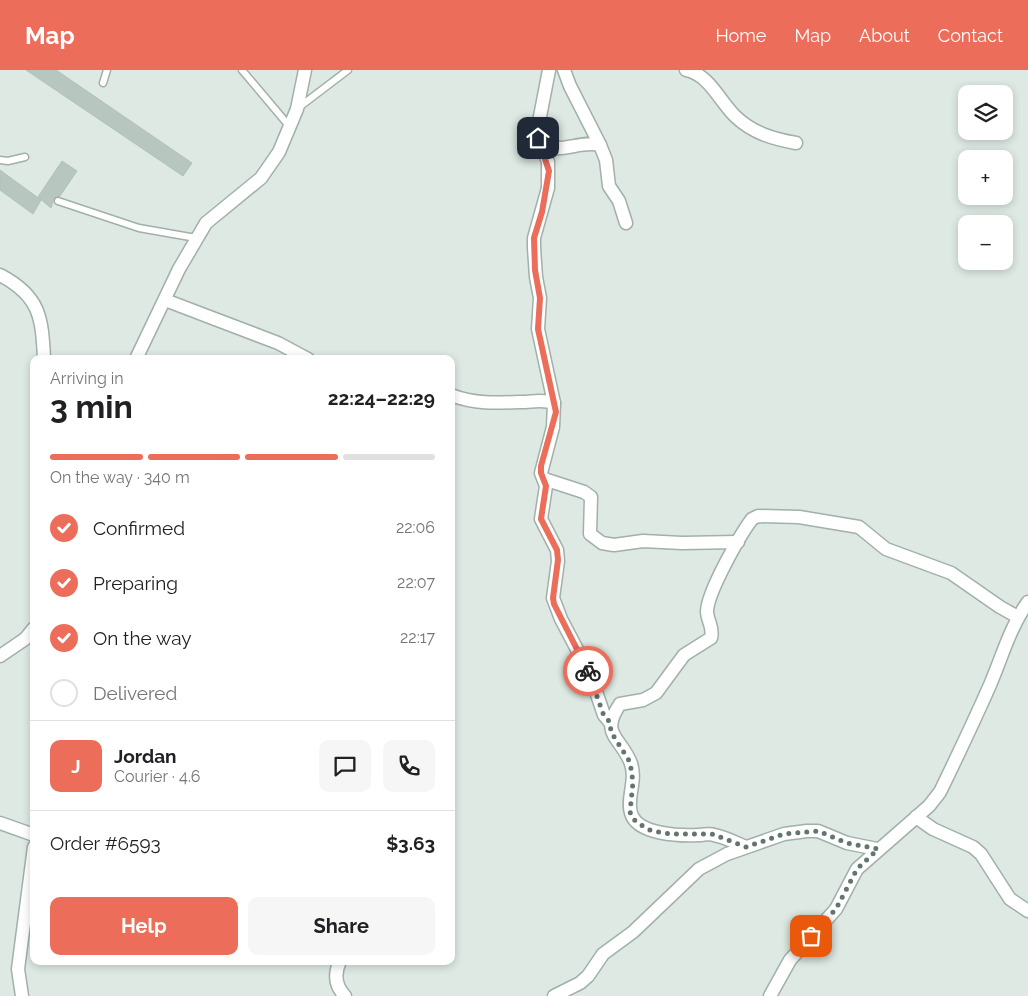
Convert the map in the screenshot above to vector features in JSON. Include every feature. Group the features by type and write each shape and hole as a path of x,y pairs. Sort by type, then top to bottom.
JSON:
{"street":[{"path":"138,355 196,238 206,223 260,178 279,152 297,109 304,70"},
{"path":"549,70 537,132 549,171 542,212 534,238 535,270 540,298 538,329 554,403 553,426 541,466 546,486 541,519 557,550 558,560 553,598 554,604 590,674 604,716 610,722"},
{"path":"564,70 570,86 600,145 606,160 609,186 619,201 626,223"},
{"path":"686,70 702,76 745,124 760,134 796,143"},
{"path":"540,144 550,148 592,143 600,145"},
{"path":"0,275 20,286 29,295 43,328 44,355"},
{"path":"165,300 278,343 300,355"},
{"path":"455,396 473,402 493,404 542,399 554,403"},
{"path":"544,479 584,492 591,497 590,534 602,543 614,545 655,541 682,543 738,542"},
{"path":"746,847 712,834 685,835 652,831 633,819 630,812 633,782 631,767 611,732 610,722 620,704 643,700 656,693 684,655 711,638 712,631 707,612 708,606 715,586 752,519 758,516 799,517 818,522 849,524 859,527 874,542 899,555 951,573 1000,607 1018,617"},
{"path":"770,996 790,960 836,909 857,869 929,806 940,792 1018,617 1028,602"},
{"path":"1,654 25,639 30,633"},
{"path":"916,817 933,829 973,847 981,854 1010,899 1028,911"},
{"path":"0,823 30,834"},
{"path":"554,996 580,983 588,976 603,954 634,931 699,869 726,854 784,834 818,831 847,843 878,849"},
{"path":"22,996 18,969 30,885"},
{"path":"339,965 336,978 337,986 345,996"}],"lane":[{"path":"103,83 107,70"},
{"path":"242,70 290,128"},
{"path":"297,109 348,70"},
{"path":"0,160 8,161 25,157"},
{"path":"58,201 138,228 196,238"}],"building":[{"path":"26,70 56,70 192,163 183,176"},
{"path":"62,161 77,171 60,196 54,198 51,208 38,197"},
{"path":"0,170 41,200 33,214 0,190"}],"way so far":[{"path":"588,671 604,716 610,722 611,732 630,762 633,782 630,812 633,819 644,827 652,831 671,834 698,836 712,834 746,847 784,834 818,831 847,843 878,849 864,860 857,869 836,909 811,936"}],"route":[{"path":"538,138 546,155 549,171 548,188 534,238 535,270 540,298 538,329 544,361 552,386 556,412 541,466 541,473 546,486 541,519 545,531 557,550 558,568 553,598 554,604 588,671"}]}
